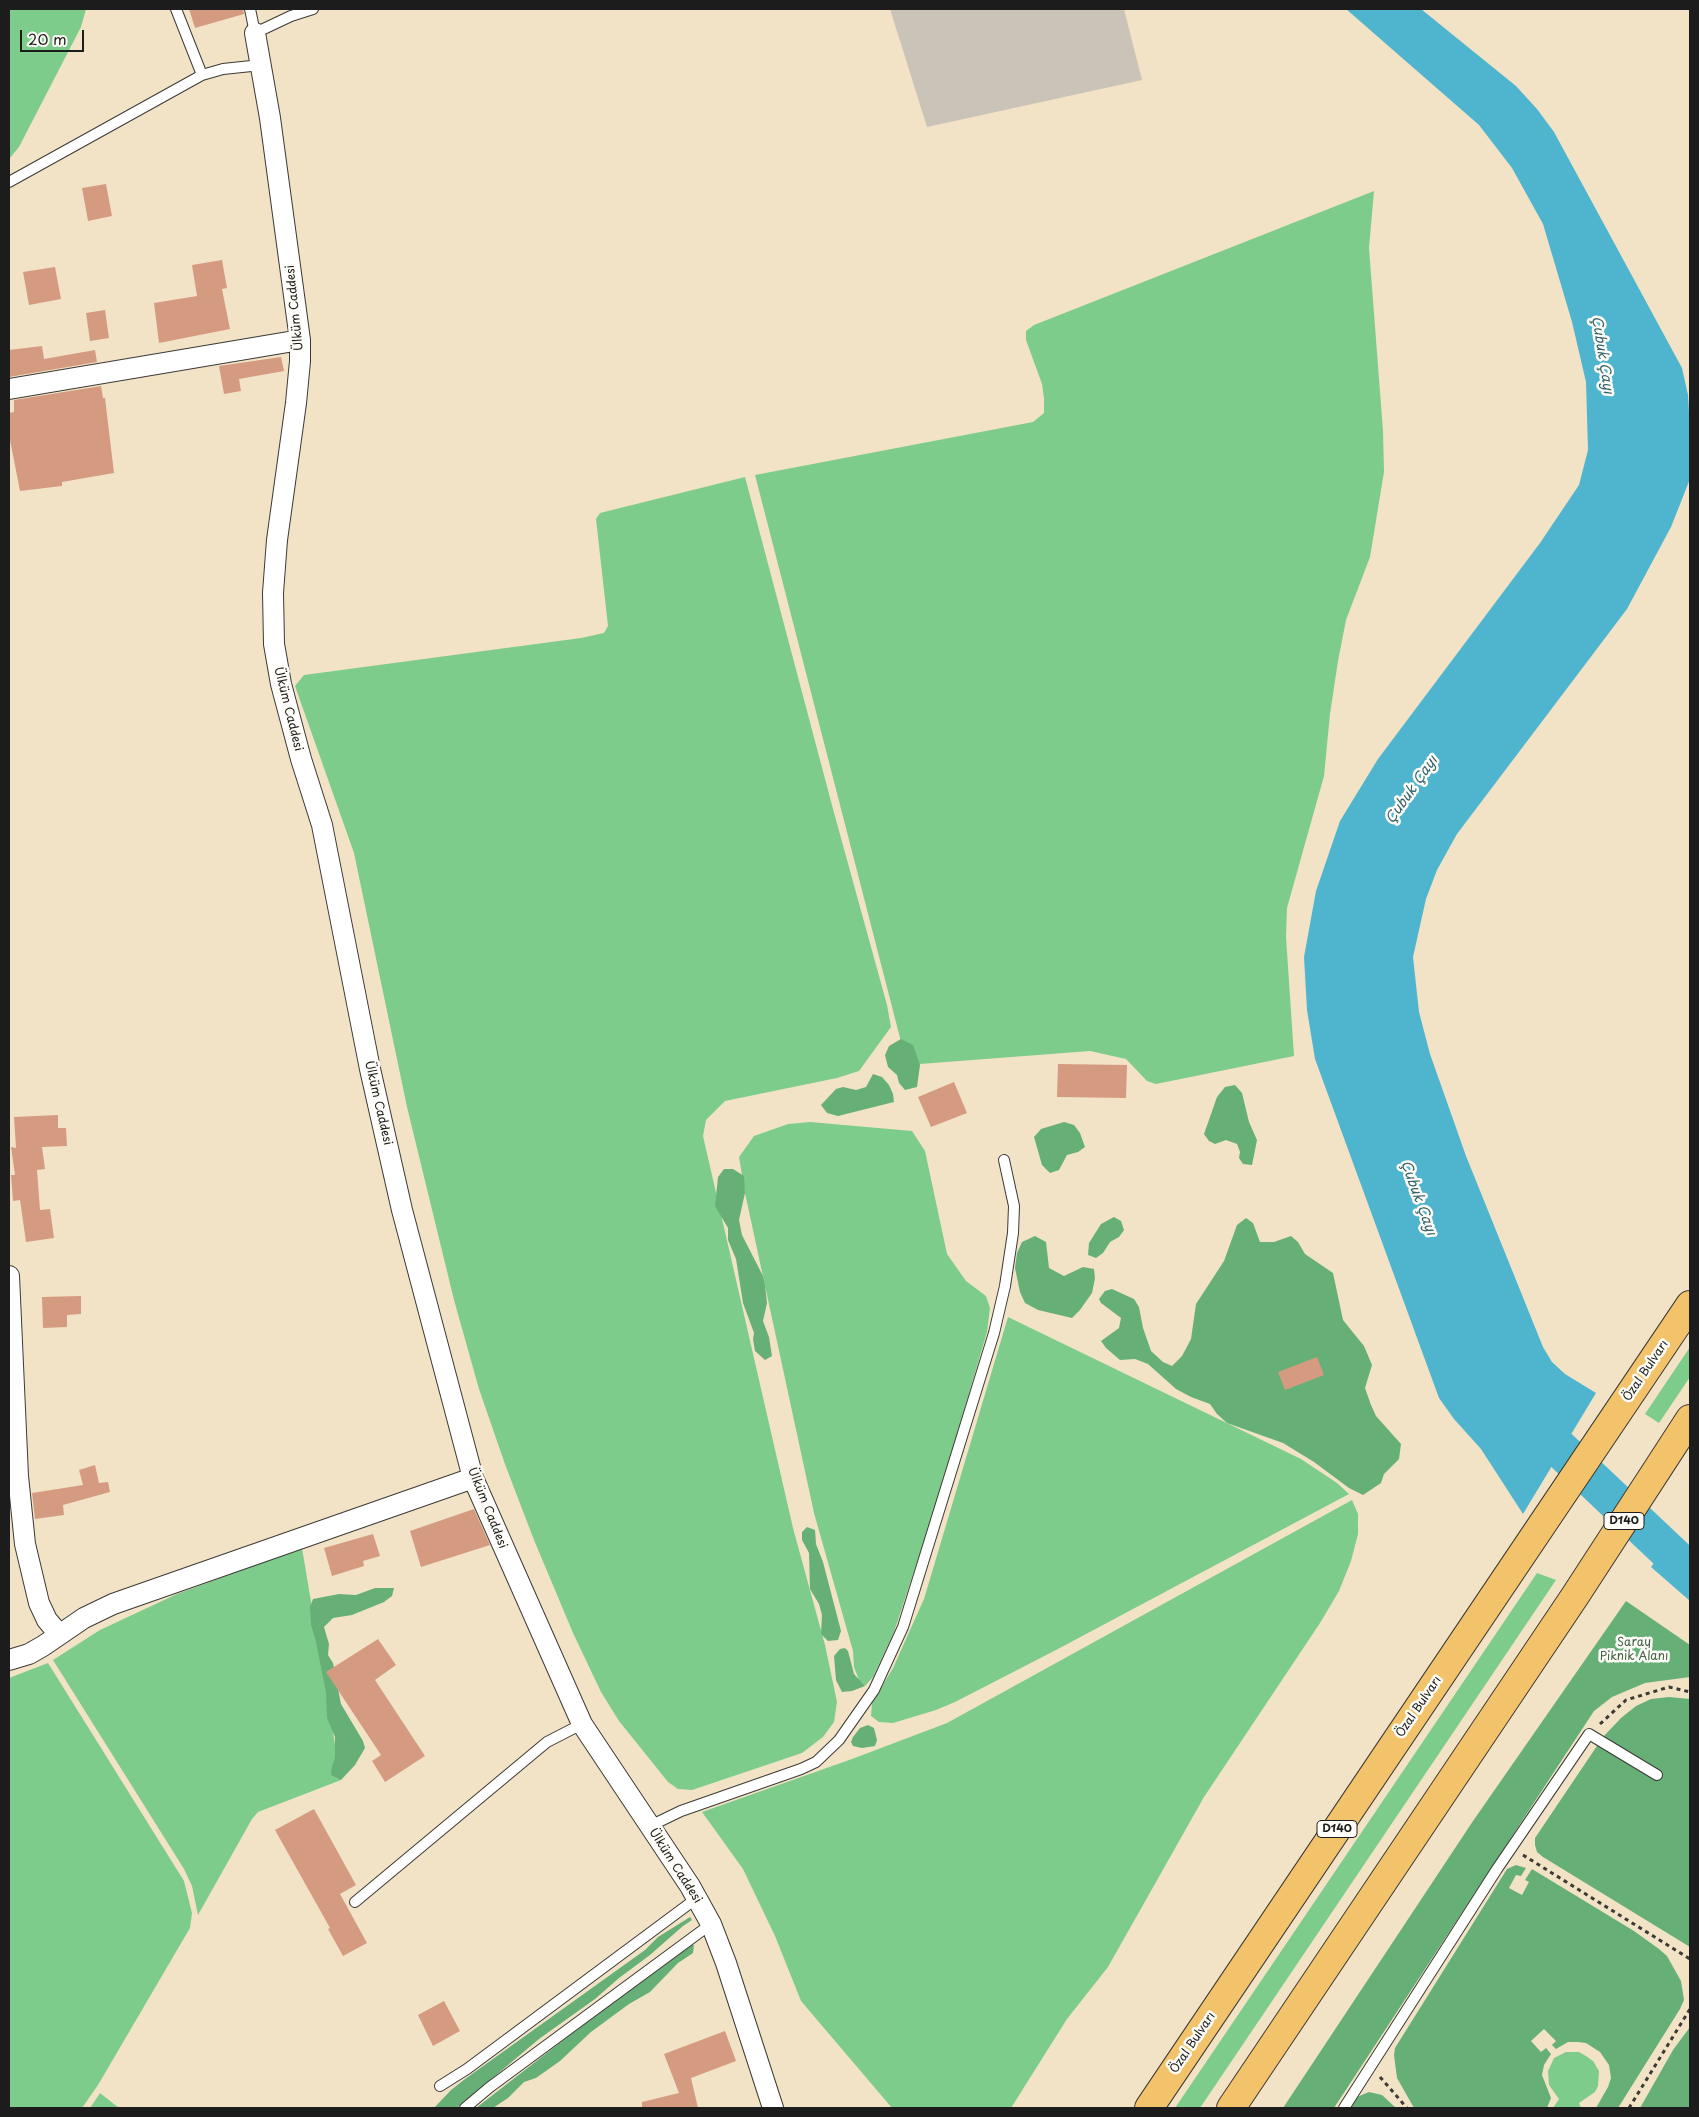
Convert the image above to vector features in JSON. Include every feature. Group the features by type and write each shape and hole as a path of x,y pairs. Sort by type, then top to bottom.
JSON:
{"highway":[{"name":"Özal Bulvarı","path":"1148,2108 1690,1305"},
{"name":"D140","path":"1231,2108 1575,1596 1690,1419"}],"street":[{"name":"Ülküm Caddesi","path":"255,33 293,280 300,340 296,404 277,540 273,593 274,644 281,684 301,759 322,825 370,1069 402,1210 473,1478 582,1724 697,1898 710,1924 726,1963 773,2108"},
{"path":"9,389 300,340"},
{"path":"9,1287 18,1476 25,1544 38,1603 47,1620 59,1634"},
{"path":"9,1660 29,1654 84,1618 113,1604 473,1478"}],"lane":[{"path":"176,9 202,75"},
{"path":"250,9 255,33 291,16 312,9"},
{"path":"9,182 202,75 223,69 260,65"},
{"path":"650,1826 681,1811 816,1762 839,1740 874,1690 903,1627 994,1333 1005,1286 1013,1233 1014,1206 1004,1160"},
{"path":"355,1902 547,1742 582,1724"},
{"path":"1344,2108 1511,1849 1589,1734 1657,1775"},
{"path":"440,2086 467,2069 697,1898"},
{"path":"465,2108 490,2087 710,1924"}],"path":[{"path":"1589,1734 1626,1700 1669,1687 1690,1692"},
{"path":"1511,1849 1535,1861 1690,1960"},
{"path":"1629,2108 1690,2009"},
{"path":"1371,2068 1393,2090 1407,2108"}],"shaded area":[{"path":"890,9 1124,9 1142,80 927,127"}],"green space":[{"path":"9,9 86,9 81,27 19,147 9,159"},
{"path":"1374,191 1369,248 1383,431 1384,472 1370,557 1346,620 1330,714 1324,776 1287,908 1286,937 1294,1056 1156,1084 1147,1081 1126,1059 1090,1051 907,1065 755,475 1033,422 1044,413 1042,384 1026,340 1026,331 1034,325"},
{"path":"745,477 887,1005 891,1027 859,1071 837,1078 725,1101 706,1120 703,1136 793,1528 825,1645 837,1702 834,1722 823,1737 802,1753 692,1790 678,1789 668,1782 619,1721 601,1692 573,1633 506,1467 479,1389 454,1300 407,1107 354,853 295,686 304,675 581,638 604,633 608,626 596,519 600,513"},
{"path":"901,1039 913,1045 920,1065 917,1087 905,1090 899,1083 897,1075 888,1067 885,1055 889,1046"},
{"path":"873,1074 882,1077 889,1085 894,1102 838,1116 827,1113 821,1105 836,1089 843,1087 856,1090 866,1087"},
{"path":"1235,1085 1242,1093 1249,1122 1257,1140 1252,1165 1243,1164 1239,1158 1240,1152 1237,1144 1226,1140 1215,1144 1209,1141 1204,1134 1217,1097 1225,1087"},
{"path":"810,1122 912,1131 925,1151 947,1254 966,1281 986,1296 990,1308 987,1332 940,1492 894,1632 873,1677 865,1686 859,1680 854,1667 853,1651 814,1513 745,1193 739,1157 754,1136 788,1124"},
{"path":"1064,1122 1074,1125 1080,1133 1085,1147 1078,1152 1067,1155 1059,1170 1050,1173 1042,1165 1034,1137 1041,1129"},
{"path":"724,1169 733,1169 744,1176 745,1193 739,1220 742,1235 763,1276 765,1285 767,1303 763,1321 769,1337 772,1356 765,1360 755,1351 754,1333 743,1303 736,1259 728,1240 728,1228 715,1206 718,1177"},
{"path":"1114,1217 1121,1221 1124,1230 1096,1258 1088,1255 1089,1243 1101,1224"},
{"path":"1246,1218 1253,1223 1260,1242 1274,1242 1291,1236 1298,1242 1305,1254 1333,1273 1343,1320 1364,1346 1372,1365 1365,1388 1371,1405 1376,1416 1401,1444 1399,1459 1384,1474 1381,1483 1363,1495 1349,1488 1314,1462 1283,1443 1227,1423 1210,1404 1176,1389 1148,1364 1135,1359 1120,1360 1101,1341 1119,1328 1121,1318 1101,1303 1099,1299 1105,1291 1112,1289 1134,1299 1139,1307 1143,1328 1151,1351 1163,1362 1172,1366 1182,1356 1191,1339 1196,1304 1224,1261 1237,1225"},
{"path":"1035,1236 1046,1242 1049,1268 1064,1276 1083,1267 1094,1269 1095,1278 1092,1293 1072,1318 1038,1310 1025,1303 1020,1292 1015,1268 1017,1253 1022,1242"},
{"path":"1008,1317 1301,1459 1337,1483 1349,1494 955,1702 893,1723 879,1722 871,1716 872,1703 893,1668 924,1599"},
{"path":"1690,1347 1690,1377 1659,1423 1645,1414"},
{"path":"1352,1500 1358,1514 1358,1534 1351,1561 1339,1591 1320,1623 1204,1797 1108,1967 1067,2019 1011,2108 892,2108 801,2001 775,1936 743,1869 702,1812 947,1723"},
{"path":"807,1527 815,1530 816,1544 823,1562 841,1631 838,1640 828,1641 821,1634 822,1615 819,1604 810,1589 809,1553 802,1540 802,1532"},
{"path":"302,1548 341,1780 258,1812 252,1819 198,1915 192,1886 184,1869 53,1660 100,1630 177,1594"},
{"path":"1537,1573 1556,1580 1200,2108 1175,2108"},
{"path":"375,1588 394,1588 392,1596 384,1602 352,1615 333,1618 324,1627 329,1644 328,1655 333,1663 341,1704 363,1741 365,1748 355,1765 341,1780 331,1775 335,1758 335,1737 327,1718 326,1693 311,1625 310,1607 313,1599 339,1594 356,1595"},
{"name":"Saray Piknik Alanı","path":"1626,1601 1690,1645 1690,1677 1645,1683 1612,1697 1594,1711 1334,2108 1283,2108 1473,1821"},
{"path":"845,1648 848,1651 854,1674 865,1686 852,1691 842,1692 836,1680 834,1656 840,1649"},
{"path":"48,1663 184,1881 192,1913 190,1928 98,2085 82,2108 9,2108 9,1678"},
{"path":"1669,1697 1690,1699 1690,1947 1543,1857 1537,1852 1535,1845 1535,1838 1603,1737 1621,1718 1636,1706 1651,1699"},
{"path":"868,1725 874,1728 877,1740 875,1746 862,1748 853,1746 851,1742 853,1737 860,1728"},
{"path":"1516,1865 1526,1868 1521,1876 1516,1875 1509,1888 1522,1895 1529,1882 1525,1880 1532,1869 1634,1931 1659,1949 1667,1956 1681,1981 1684,2000 1618,2108 1596,2108 1611,2078 1609,2065 1600,2052 1586,2043 1578,2042 1568,2042 1556,2049 1552,2045 1556,2041 1544,2029 1531,2041 1541,2052 1546,2048 1551,2054 1544,2065 1542,2075 1551,2098 1547,2108 1414,2108 1397,2078 1395,2048 1507,1869"},
{"path":"690,1917 692,1920 650,1955 595,1999 539,2039 457,2108 434,2108 451,2090 465,2079 645,1950 658,1937"},
{"path":"687,1944 694,1945 693,1953 678,1963 650,1992 629,2004 591,2032 560,2061 536,2078 524,2082 508,2098 493,2108 476,2108"},
{"path":"1690,2027 1690,2108 1640,2108 1673,2050"},
{"path":"1566,2052 1579,2052 1586,2056 1593,2061 1599,2071 1598,2086 1595,2092 1579,2103 1581,2108 1553,2108 1559,2099 1549,2085 1548,2071 1554,2058"},
{"path":"1369,2092 1382,2095 1396,2108 1350,2108 1357,2097"},
{"path":"100,2093 119,2108 90,2108"}],"water":[{"path":"1346,9 1421,9 1516,86 1537,109 1554,132 1682,368 1688,395 1690,479 1671,527 1627,609 1457,834 1437,870 1426,899 1413,957 1419,1012 1430,1054 1466,1156 1543,1347 1552,1362 1565,1374 1596,1393 1523,1514 1481,1449 1454,1419 1439,1398 1315,1059 1307,1010 1304,957 1316,891 1340,821 1378,759 1540,543 1579,485 1588,450 1586,382 1572,322 1543,224 1512,168 1479,125"},
{"path":"1676,1534 1690,1549 1690,1601 1651,1567"}],"building":[{"path":"189,9 243,9 244,14 195,28"},
{"path":"106,184 112,216 88,221 82,188"},
{"path":"222,260 227,288 222,289 230,329 159,343 154,303 197,296 192,265"},
{"path":"55,267 61,299 29,305 23,272"},
{"path":"105,310 109,338 90,341 86,313"},
{"path":"42,346 44,359 95,350 97,362 9,377 9,350"},
{"path":"281,357 284,371 239,379 241,391 224,394 219,366"},
{"path":"101,386 103,398 105,398 114,473 62,482 62,486 20,491 9,435 9,413 14,412 14,400"},
{"path":"1058,1064 1127,1065 1126,1098 1057,1097"},
{"path":"954,1082 967,1113 931,1127 918,1097"},
{"path":"58,1115 58,1128 66,1128 67,1146 42,1147 45,1169 37,1170 40,1210 50,1209 54,1238 26,1242 20,1200 13,1201 11,1175 15,1175 11,1147 16,1148 14,1117"},
{"path":"81,1296 81,1314 67,1315 67,1327 43,1328 42,1297"},
{"path":"1317,1357 1324,1375 1285,1390 1278,1372"},
{"path":"95,1465 99,1483 108,1482 110,1492 63,1505 64,1515 35,1519 32,1493 83,1485 79,1470"},
{"path":"474,1509 490,1545 421,1567 410,1531"},
{"path":"373,1534 380,1556 363,1561 364,1566 332,1576 324,1548"},
{"path":"378,1639 396,1665 375,1680 425,1756 385,1782 372,1761 381,1755 326,1672"},
{"path":"314,1809 356,1885 340,1894 367,1943 343,1956 328,1929 330,1928 275,1830"},
{"path":"444,2001 460,2031 433,2046 418,2015"},
{"path":"725,2031 736,2061 691,2078 698,2108 642,2108 642,2102 679,2093 664,2054"}],"waterway":[{"name":"Çubuk Çayı","path":"1525,1416 1690,1572"}]}
